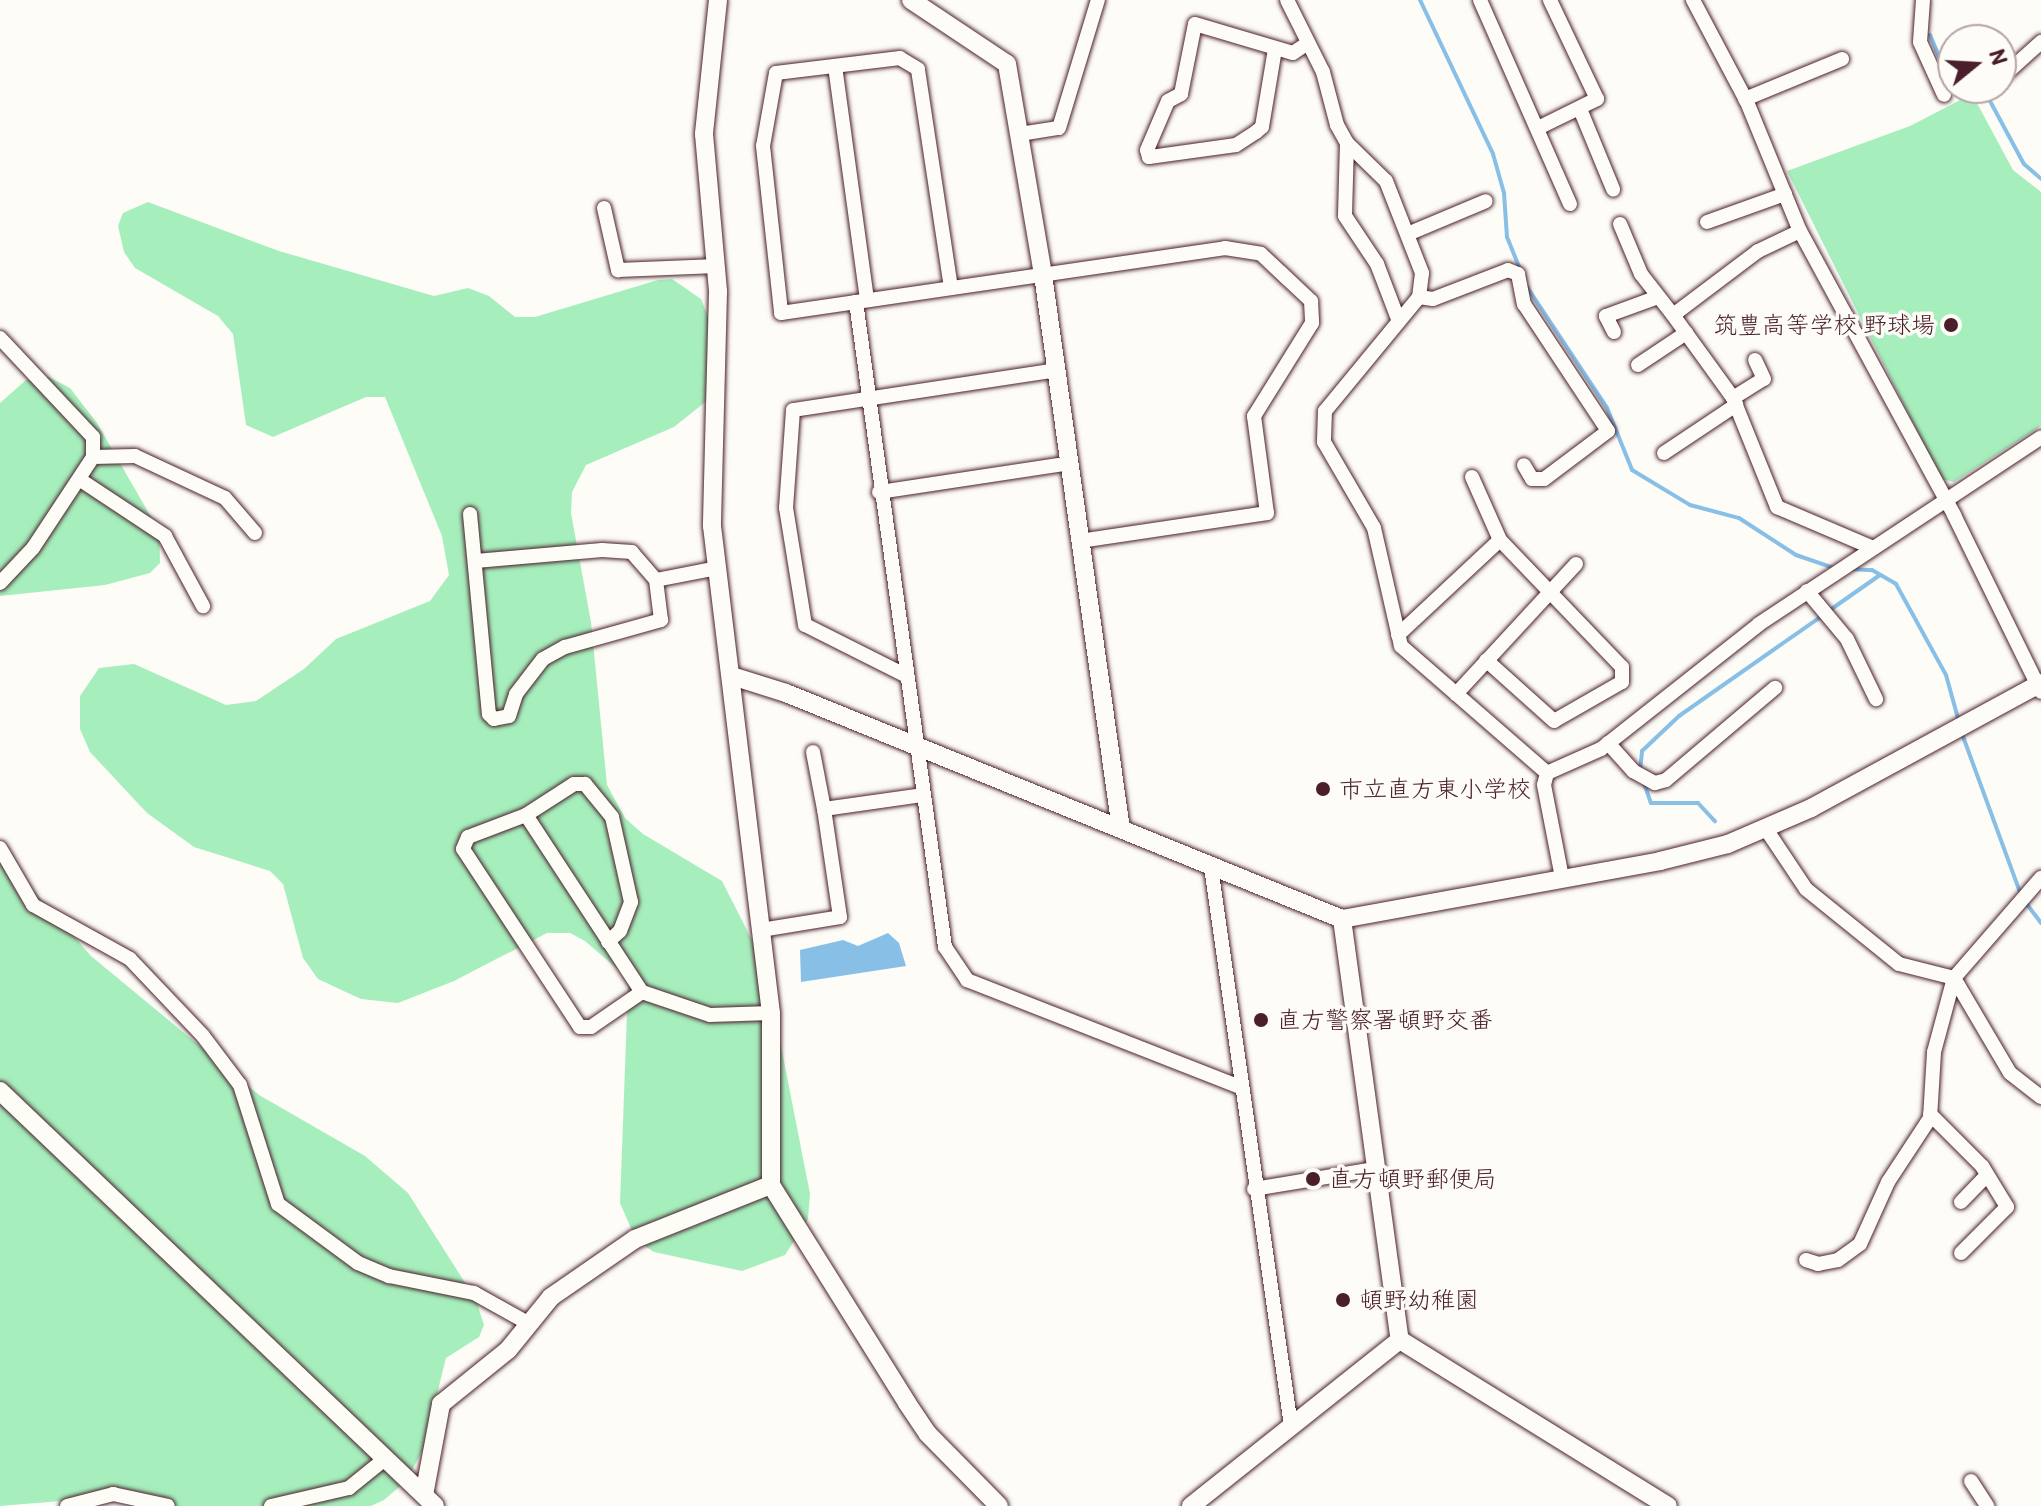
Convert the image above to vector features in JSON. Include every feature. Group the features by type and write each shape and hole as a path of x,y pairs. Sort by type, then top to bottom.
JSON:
{"street":[{"path":"718,0 704,134 717,266 712,526 771,1013 771,1185 928,1434 999,1506"},
{"path":"911,0 1007,64 1043,275 1121,829"},
{"path":"1020,134 1059,128 1098,0"},
{"path":"1287,0 1308,43 1347,143 1345,216 1377,264 1398,319"},
{"path":"1480,0 1570,204"},
{"path":"1538,128 1597,99 1550,0"},
{"path":"732,676 917,745 1342,919 1660,861 1766,829 2039,687 1800,231 1745,99 1693,0"},
{"path":"1923,0 1920,42 1937,80"},
{"path":"1275,49 1262,127 1236,145 1149,157 1147,150 1168,101 1181,94 1195,24 1293,53 1308,43"},
{"path":"2017,64 2041,42"},
{"path":"951,288 918,69 900,58 776,73 763,146 781,313 1043,275 1245,250 1261,254 1311,301 1314,312 1254,416 1267,513 1080,541"},
{"path":"1745,99 1842,59"},
{"path":"835,66 862,301 866,395 945,947 967,980 1238,1086"},
{"path":"1580,109 1613,189"},
{"path":"1347,143 1386,181 1410,233 1422,273 1419,297 1335,395 1321,426 1324,442 1374,528 1401,646 1547,773"},
{"path":"1707,222 1785,194"},
{"path":"1410,233 1486,201"},
{"path":"604,208 618,270 717,266"},
{"path":"1620,224 1641,274 1734,401 1777,507 1871,547"},
{"path":"1673,315 1758,251 1800,231"},
{"path":"1419,297 1433,299 1508,270 1518,274 1524,304 1608,431 1544,479 1532,479 1524,465"},
{"path":"1614,332 1606,316 1658,297"},
{"path":"1638,365 1686,333"},
{"path":"0,338 93,437 93,457 82,481 33,548 0,583"},
{"path":"1664,453 1764,379 1755,360"},
{"path":"907,676 805,625 786,508 793,410 866,395 1057,370"},
{"path":"1562,878 1544,785 1547,773 1608,743 1807,591 1941,499 2041,437"},
{"path":"93,457 135,456 225,498 255,533"},
{"path":"879,492 1070,463"},
{"path":"1472,477 1500,540 1548,595 1622,667 1622,682 1554,721 1486,660"},
{"path":"82,481 165,536 203,606"},
{"path":"470,514 489,714 502,720 509,716 516,694 543,659 565,647 661,620 656,580 632,552 602,550 475,561"},
{"path":"1398,635 1500,540"},
{"path":"1456,694 1576,564"},
{"path":"656,580 717,568"},
{"path":"1807,591 1847,639 1876,699"},
{"path":"1608,743 1633,771 1655,783 1666,780 1775,688"},
{"path":"761,930 840,917 813,752"},
{"path":"608,942 620,931 631,902 612,817 585,784 574,784 526,815 468,837 463,849 580,1027 591,1027 642,992"},
{"path":"824,809 922,795"},
{"path":"526,815 642,992 710,1015 771,1013"},
{"path":"1766,829 1771,843 1806,889 1899,964 1954,978 2010,1073 2041,1097"},
{"path":"0,848 33,905 130,959 203,1036 240,1085 278,1204 358,1263 389,1276 474,1293 528,1323"},
{"path":"1211,867 1238,1086 1291,1426"},
{"path":"1806,1260 1818,1264 1838,1260 1860,1244 1888,1182 1930,1114 1934,1052 1954,978 2041,878"},
{"path":"1342,919 1400,1340 1668,1506"},
{"path":"0,1091 430,1500"},
{"path":"1930,1114 1987,1175 2007,1207 1961,1253"},
{"path":"1254,1189 1375,1169"},
{"path":"1961,1202 1987,1175"},
{"path":"430,1500 441,1404 508,1350 528,1323 582,1272 635,1239 771,1185"},
{"path":"1191,1506 1400,1340"},
{"path":"271,1506 349,1488 386,1458"},
{"path":"1971,1481 1987,1506"},
{"path":"67,1506 113,1494 168,1506"}],"green space":[{"name":"筑豊高等学校 野球場","path":"1953,104 1977,104 2013,170 2041,192 2041,426 1954,482 1941,479 1787,171 1910,126"},
{"path":"148,202 279,251 434,296 468,288 489,296 515,317 535,317 658,280 672,279 701,299 709,319 709,399 674,427 586,465 572,492 571,513 591,622 607,785 625,818 643,834 722,881 756,948 774,1010 810,1194 808,1219 785,1255 742,1271 654,1252 636,1240 620,1203 628,986 621,972 585,941 570,933 547,933 454,981 398,1003 361,999 318,979 303,958 283,884 270,871 194,847 147,813 90,752 80,729 80,696 99,668 134,664 226,705 256,701 304,669 336,639 430,601 449,575 442,536 385,397 366,397 273,437 246,425 233,334 218,316 135,268 124,252 118,226 123,213"},
{"path":"49,377 70,388 97,423 159,531 160,563 150,573 105,585 0,596 0,403 26,380"},
{"path":"0,852 91,956 259,1095 365,1156 408,1193 476,1300 484,1325 479,1337 446,1358 423,1450 406,1481 384,1500 371,1506 145,1506 97,1498 0,1506"}],"water":[{"path":"888,933 899,943 906,966 801,982 800,950 843,940 858,946"}],"waterway":[{"path":"1420,0 1493,154 1504,193 1507,237 1521,271"},
{"path":"1930,35 1937,52"},
{"path":"1992,104 2024,164 2041,179"},
{"path":"1527,287 1607,408 1632,470 1690,505 1739,518 1796,555 1833,568"},
{"path":"1850,569 1872,570 1896,584 1946,675 1959,722"},
{"path":"1830,610 1880,575"},
{"path":"1640,771 1642,751 1679,716 1823,615"},
{"path":"1961,731 2021,895"},
{"path":"1644,783 1651,803 1698,803 1715,821"},
{"path":"2026,903 2041,923"}],"place":[{"name":"筑豊高等学校 野球場","path":"1951,325"},
{"name":"市立直方東小学校","path":"1323,789"},
{"name":"直方警察署頓野交番","path":"1261,1020"},
{"name":"直方頓野郵便局","path":"1313,1179"},
{"name":"頓野幼稚園","path":"1343,1300"}]}
